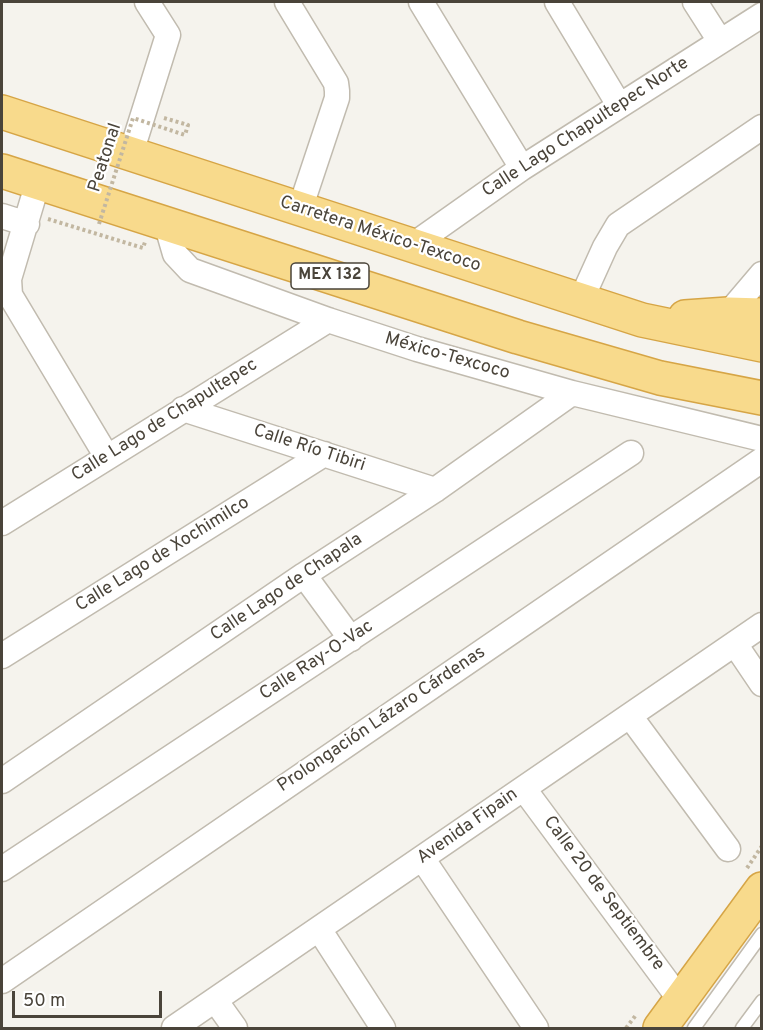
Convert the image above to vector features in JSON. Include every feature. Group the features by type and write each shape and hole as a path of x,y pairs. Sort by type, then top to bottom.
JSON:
{"highway":[{"name":"Carretera México-Texcoco","path":"2,112 642,320 762,345"},
{"name":"MEX 132","path":"2,171 38,182 156,231 660,378 762,398"},
{"path":"642,320 728,314 762,315"},
{"path":"660,378 762,418"},
{"path":"660,1029 687,1015 762,889"}],"street":[{"path":"131,153 168,35 147,2"},
{"path":"287,2 336,82 337,91 337,98 300,210"},
{"path":"421,2 522,168"},
{"path":"557,2 620,105"},
{"path":"695,2 720,41"},
{"name":"Calle Lago Chapultepec Norte","path":"413,245 522,168 762,15"},
{"path":"581,300 605,247 618,225 762,127"},
{"path":"38,182 9,279 10,295 107,457"},
{"path":"2,216 28,218"},
{"name":"México-Texcoco","path":"156,231 190,270 328,320 417,349 572,393 762,439"},
{"path":"728,314 762,274"},
{"name":"Calle Lago de Chapultepec","path":"3,518 107,457 328,320"},
{"name":"Calle Lago de Chapala","path":"2,781 304,575 435,490 572,393"},
{"name":"Calle Río Tibiri","path":"183,409 435,490"},
{"name":"Calle Ray-O-Vac","path":"2,869 631,453"},
{"name":"Calle Lago de Xochimilco","path":"2,656 324,454"},
{"name":"Prolongación Lázaro Cárdenas","path":"2,981 762,460"},
{"path":"304,575 351,639"},
{"name":"Avenida Fipain","path":"174,1029 762,625"},
{"path":"735,644 762,684"},
{"path":"630,716 728,849"},
{"name":"Calle 20 de Septiembre","path":"524,789 687,1015"},
{"path":"422,858 536,1029"},
{"path":"319,929 383,1029"},
{"path":"215,1000 235,1029"}],"lane":[{"path":"687,1015 762,934"},
{"path":"742,1029 762,1001"}],"path":[{"name":"Peatonal","path":"99,224 133,118 185,135 188,125"},
{"path":"28,218 143,248 156,231"}]}
